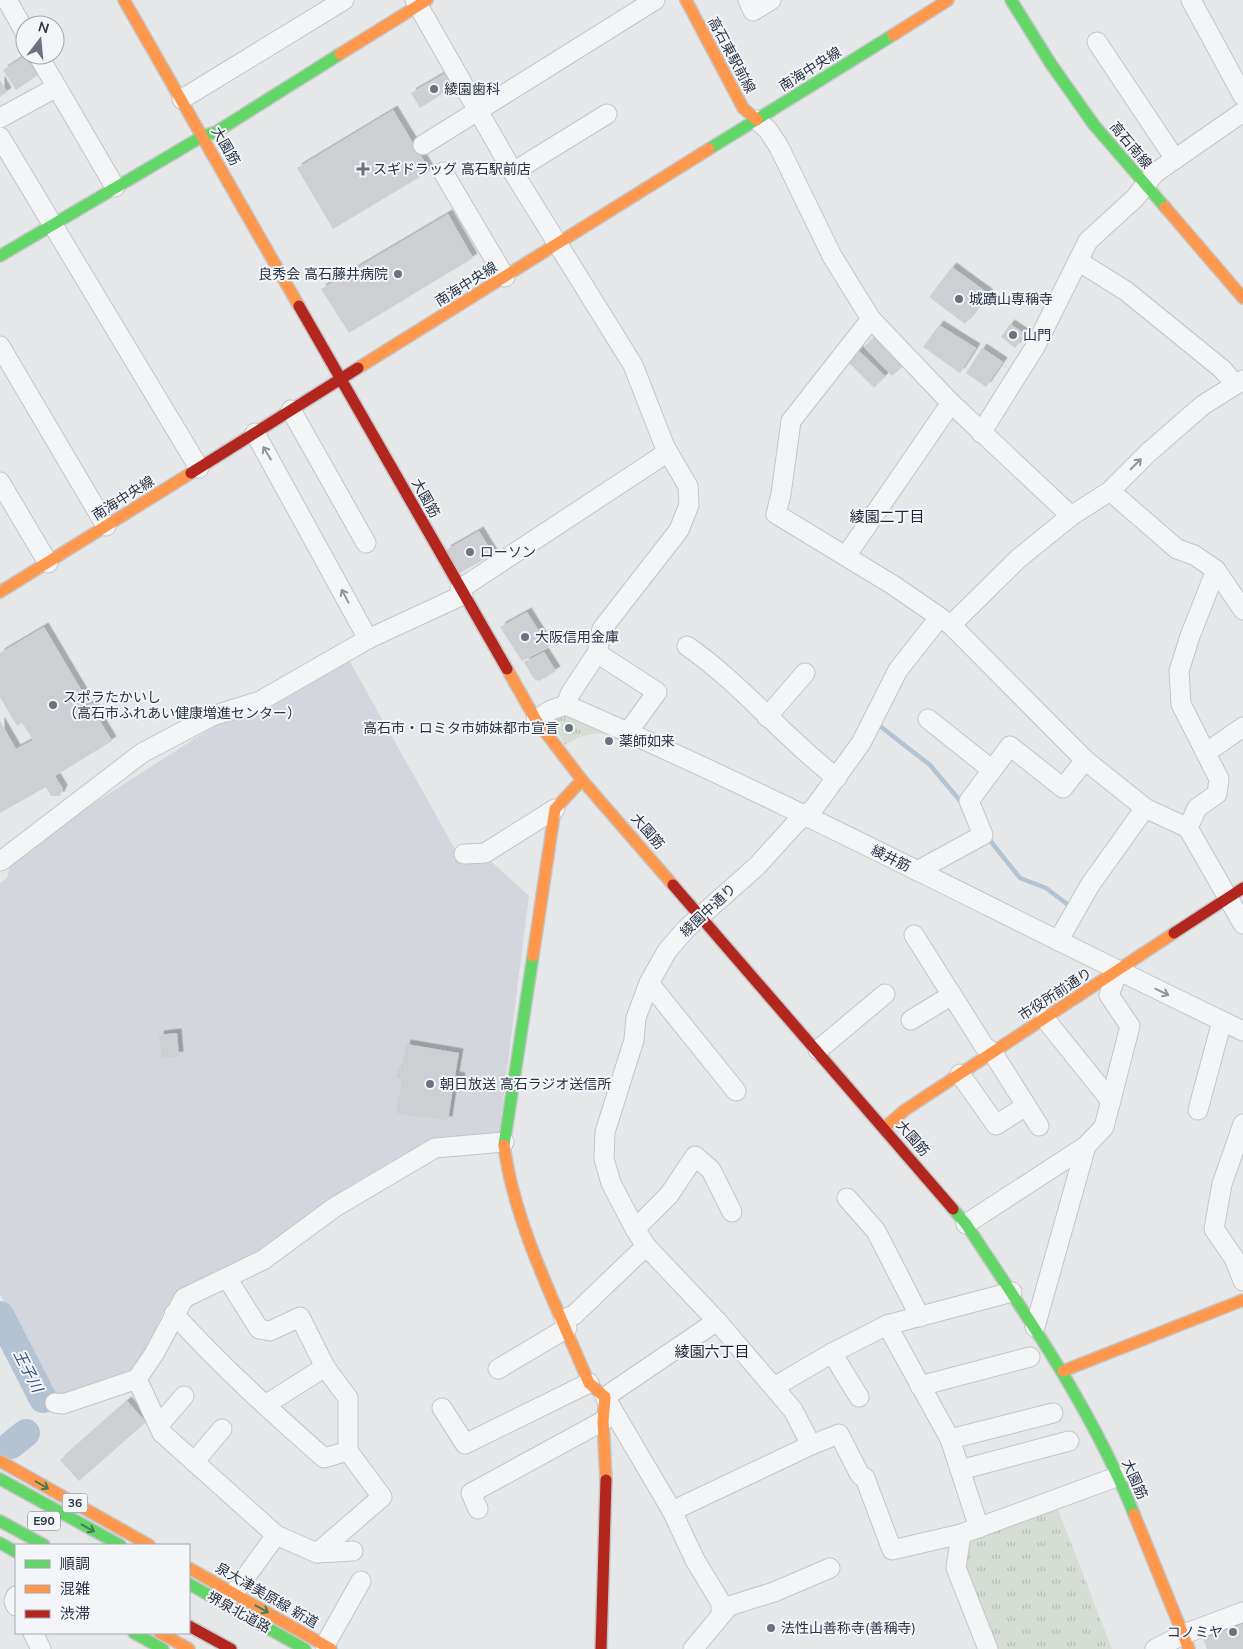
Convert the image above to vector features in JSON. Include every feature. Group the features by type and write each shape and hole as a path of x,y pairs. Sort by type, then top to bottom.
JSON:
{"main road":[{"name":"大園筋","path":"124,0 182,98 461,592 536,720 582,780 818,1050 966,1224 1063,1371 1119,1476 1187,1642"},
{"name":"高石東駅前線","path":"686,0 743,108 757,120"},
{"name":"南海中央線","path":"1,591 948,0"},
{"name":"高石南線","path":"1011,0 1051,64 1094,125 1243,298"},
{"path":"0,256 203,136 216,132 420,2"},
{"path":"582,780 555,809 504,1142 507,1168 526,1232 589,1383 605,1397 603,1421 607,1492 601,1649"},
{"name":"市役所前通り","path":"884,1128 905,1110 1243,888"},
{"path":"1063,1371 1243,1300"},
{"name":"36","path":"0,1461 147,1544"},
{"path":"0,1479 118,1544"},
{"name":"E90","path":"0,1521 42,1544"},
{"path":"0,1543 15,1551"},
{"name":"泉大津美原線 新道","path":"190,1569 328,1647"},
{"path":"190,1585 305,1649"},
{"path":"190,1627 231,1649"},
{"path":"136,1634 159,1644 189,1649"}],"street":[{"path":"7,0 15,15"},
{"path":"182,98 344,0"},
{"path":"423,145 655,0"},
{"path":"748,0 753,11 771,0"},
{"path":"1191,0 1243,96"},
{"path":"420,2 513,172 556,245 564,252 633,365 668,452 688,486 690,505 679,530 602,629 597,653 566,705 551,710 536,720"},
{"path":"1097,42 1175,159"},
{"path":"44,65 115,187"},
{"path":"0,118 57,87"},
{"path":"981,433 1036,347 1088,241 1135,198 1155,172 1243,112"},
{"path":"513,172 607,114"},
{"path":"757,120 768,130 779,147 832,256 871,319 981,433 1071,516"},
{"path":"0,137 199,468"},
{"path":"443,172 505,277"},
{"path":"1078,261 1126,291 1239,382"},
{"path":"871,319 791,421 776,514 892,584 945,621 1085,760 1145,808 1188,828 1243,924"},
{"path":"0,346 106,526"},
{"name":"綾園中通り","path":"810,1444 794,1410 717,1321 646,1246 611,1183 604,1158 605,1132 634,1040 636,1018 649,983 667,951 686,929 758,865 796,823 805,816 837,778 861,743 898,670 945,621 1071,516 1110,490 1149,452 1203,405 1239,382"},
{"path":"846,556 951,403"},
{"path":"291,410 366,543"},
{"path":"255,433 368,639"},
{"path":"0,865 0,860 142,753 212,716 260,701 368,639 461,592 668,452"},
{"path":"0,482 48,563"},
{"path":"1110,490 1177,549 1194,555 1216,570 1243,610"},
{"path":"1188,828 1197,808 1217,794 1219,779 1181,704 1179,671 1190,636 1216,570"},
{"path":"687,646 751,692 767,718 807,755 837,778"},
{"path":"597,653 657,692 628,732"},
{"path":"767,718 804,673"},
{"name":"綾井筋","path":"566,705 628,732 805,816 917,870 1058,942 1243,1031"},
{"path":"928,719 992,770"},
{"path":"1207,752 1243,727"},
{"path":"917,870 983,835 969,801 1010,746 1063,788 1085,760"},
{"path":"1058,942 1090,885 1145,808"},
{"path":"464,854 485,853 555,809"},
{"path":"914,936 984,1046 993,1053 1038,1126"},
{"path":"966,1224 1086,1146 1104,1127 1130,1026 1109,995 1118,971"},
{"path":"649,983 736,1091"},
{"path":"818,1050 884,994"},
{"path":"911,1020 952,995"},
{"path":"1045,1018 1111,1101"},
{"path":"1198,1110 1222,1021"},
{"path":"960,1074 996,1125 1026,1106"},
{"path":"1243,1124 1222,1184 1214,1228 1234,1258 1243,1281"},
{"path":"55,1403 63,1404 137,1378 154,1354 184,1298 263,1260 335,1207 435,1148 504,1142"},
{"path":"1035,1327 1086,1146"},
{"path":"635,1229 668,1195 695,1156 712,1170 732,1212"},
{"path":"846,1198 876,1232 920,1316"},
{"path":"498,1369 566,1324 646,1246"},
{"path":"227,1278 259,1329 270,1331 300,1317 326,1367 348,1398 348,1451 382,1497 317,1553"},
{"path":"774,1387 832,1353 887,1326 1012,1292"},
{"path":"174,1314 199,1342 265,1406 324,1458 348,1451"},
{"path":"717,1321 605,1397 672,1511 696,1560 721,1603 721,1615"},
{"path":"887,1326 950,1439 979,1528"},
{"path":"832,1353 859,1398"},
{"path":"920,1386 1030,1357"},
{"path":"265,1406 326,1367"},
{"path":"137,1378 162,1433 276,1535 317,1553 353,1552"},
{"path":"442,1408 465,1444 589,1383"},
{"path":"159,1425 184,1396"},
{"path":"950,1439 1054,1413"},
{"path":"478,1509 471,1493 603,1421"},
{"path":"194,1462 222,1429"},
{"path":"672,1511 810,1444 839,1434 860,1475 865,1478 892,1550 961,1534 1119,1476"},
{"path":"960,1470 1069,1441"},
{"path":"961,1534 956,1568 988,1649"},
{"path":"234,1593 276,1535"},
{"path":"693,1649 729,1606 774,1592 830,1568"},
{"path":"328,1647 361,1581"},
{"path":"1155,1649 1187,1642 1243,1612"},
{"path":"34,1634 41,1649"}],"shaded area":[{"path":"349,660 459,856 484,855 529,896 499,1133 433,1138 356,1182 245,1261 190,1288 163,1312 147,1352 125,1377 60,1402 0,1294 0,883 7,878 12,856 219,723 250,717"}],"green space":[{"path":"564,714 616,732 577,738 565,745 554,726 557,717"},
{"path":"1057,1507 1112,1649 995,1649 963,1566 970,1540"}],"building":[{"path":"15,62 15,65 31,65 38,75 16,90 3,70"},
{"name":"綾園歯科","path":"449,71 457,85 420,108 411,93"},
{"path":"0,80 7,92 0,97"},
{"name":"スギドラッグ 高石駅前店","path":"393,110 430,171 333,229 297,168"},
{"name":"良秀会 高石藤井病院","path":"448,214 473,258 349,333 321,289"},
{"path":"952,267 989,294 965,324 929,297"},
{"name":"山門","path":"1010,324 1025,334 1015,348 1001,337"},
{"path":"939,325 976,348 960,373 923,347"},
{"path":"875,336 904,365 892,376 864,347"},
{"path":"982,348 1003,362 986,387 966,373"},
{"path":"858,350 885,376 874,388 847,361"},
{"name":"ローソン","path":"479,531 493,554 460,573 446,550"},
{"name":"大阪信用金庫","path":"527,612 549,647 522,661 500,627"},
{"path":"44,627 86,698 79,703 82,709 92,703 95,708 93,709 112,741 55,776 63,789 60,796 51,796 46,787 0,813 0,721 16,749 33,740 22,723 17,726 0,697 0,653"},
{"path":"544,652 556,671 539,681 534,679 524,662"},
{"name":"薬師如来","path":"613,733 617,738 608,745 605,738"},
{"path":"177,1033 179,1056 162,1058 159,1035"},
{"name":"朝日放送 高石ラジオ送信所","path":"406,1044 459,1053 455,1076 461,1077 459,1089 453,1088 448,1121 396,1113 402,1079 396,1078 398,1068 402,1068"},
{"path":"127,1401 146,1422 79,1481 60,1460"},
{"name":"コノミヤ","path":"1243,1624 1243,1649 1207,1649 1203,1639"}],"waterway":[{"path":"876,723 930,765 962,803"},
{"path":"988,838 1020,878 1046,888 1071,907"},
{"name":"王子川","path":"0,1315 43,1399"},
{"name":"王子川","path":"11,1445 26,1433"}],"traffic: fast":[{"path":"1011,0 1051,64 1094,125 1165,207"},
{"path":"709,149 893,35"},
{"path":"0,256 203,136 216,132 340,54"},
{"path":"504,1145 533,956"},
{"path":"953,1209 966,1224 1058,1365 1099,1438 1134,1514"},
{"path":"0,1479 118,1544"},
{"path":"0,1521 42,1544"},
{"path":"0,1543 15,1551"},
{"path":"190,1585 305,1649"},
{"path":"136,1634 163,1649"}],"traffic: slow":[{"path":"124,0 299,306"},
{"path":"340,54 427,0"},
{"path":"686,0 743,108 757,120"},
{"path":"893,35 948,0"},
{"path":"358,368 709,149"},
{"path":"1165,207 1243,298"},
{"path":"0,592 191,473"},
{"path":"507,669 536,720 582,780 673,885"},
{"path":"533,956 555,809 582,780"},
{"path":"884,1128 905,1110 1174,933"},
{"path":"504,1145 517,1205 551,1296 589,1383 605,1397 603,1421 606,1480"},
{"path":"1063,1371 1243,1300"},
{"path":"0,1461 147,1544"},
{"path":"1134,1514 1189,1649"},
{"path":"190,1569 331,1649"},
{"path":"162,1634 189,1649"}],"traffic: jam":[{"path":"299,306 507,669"},
{"path":"191,473 358,368"},
{"path":"673,885 953,1209"},
{"path":"1174,933 1243,888"},
{"path":"601,1649 606,1480"},
{"path":"190,1627 231,1649"}],"place":[{"name":"綾園歯科","path":"434,89"},
{"name":"スギドラッグ 高石駅前店","path":"363,169"},
{"name":"良秀会 高石藤井病院","path":"398,274"},
{"name":"城蹟山専稱寺","path":"959,299"},
{"name":"山門","path":"1013,335"},
{"name":"ローソン","path":"470,552"},
{"name":"大阪信用金庫","path":"525,637"},
{"name":"スポラたかいし （高石市ふれあい健康増進センター）","path":"53,705"},
{"name":"高石市・ロミタ市姉妹都市宣言","path":"569,728"},
{"name":"薬師如来","path":"609,741"},
{"name":"朝日放送 高石ラジオ送信所","path":"430,1084"},
{"name":"法性山善称寺(善稱寺)","path":"771,1628"},
{"name":"コノミヤ","path":"1233,1632"}],"district":[{"name":"綾園二丁目","path":"887,517"},
{"name":"綾園六丁目","path":"712,1352"}]}
